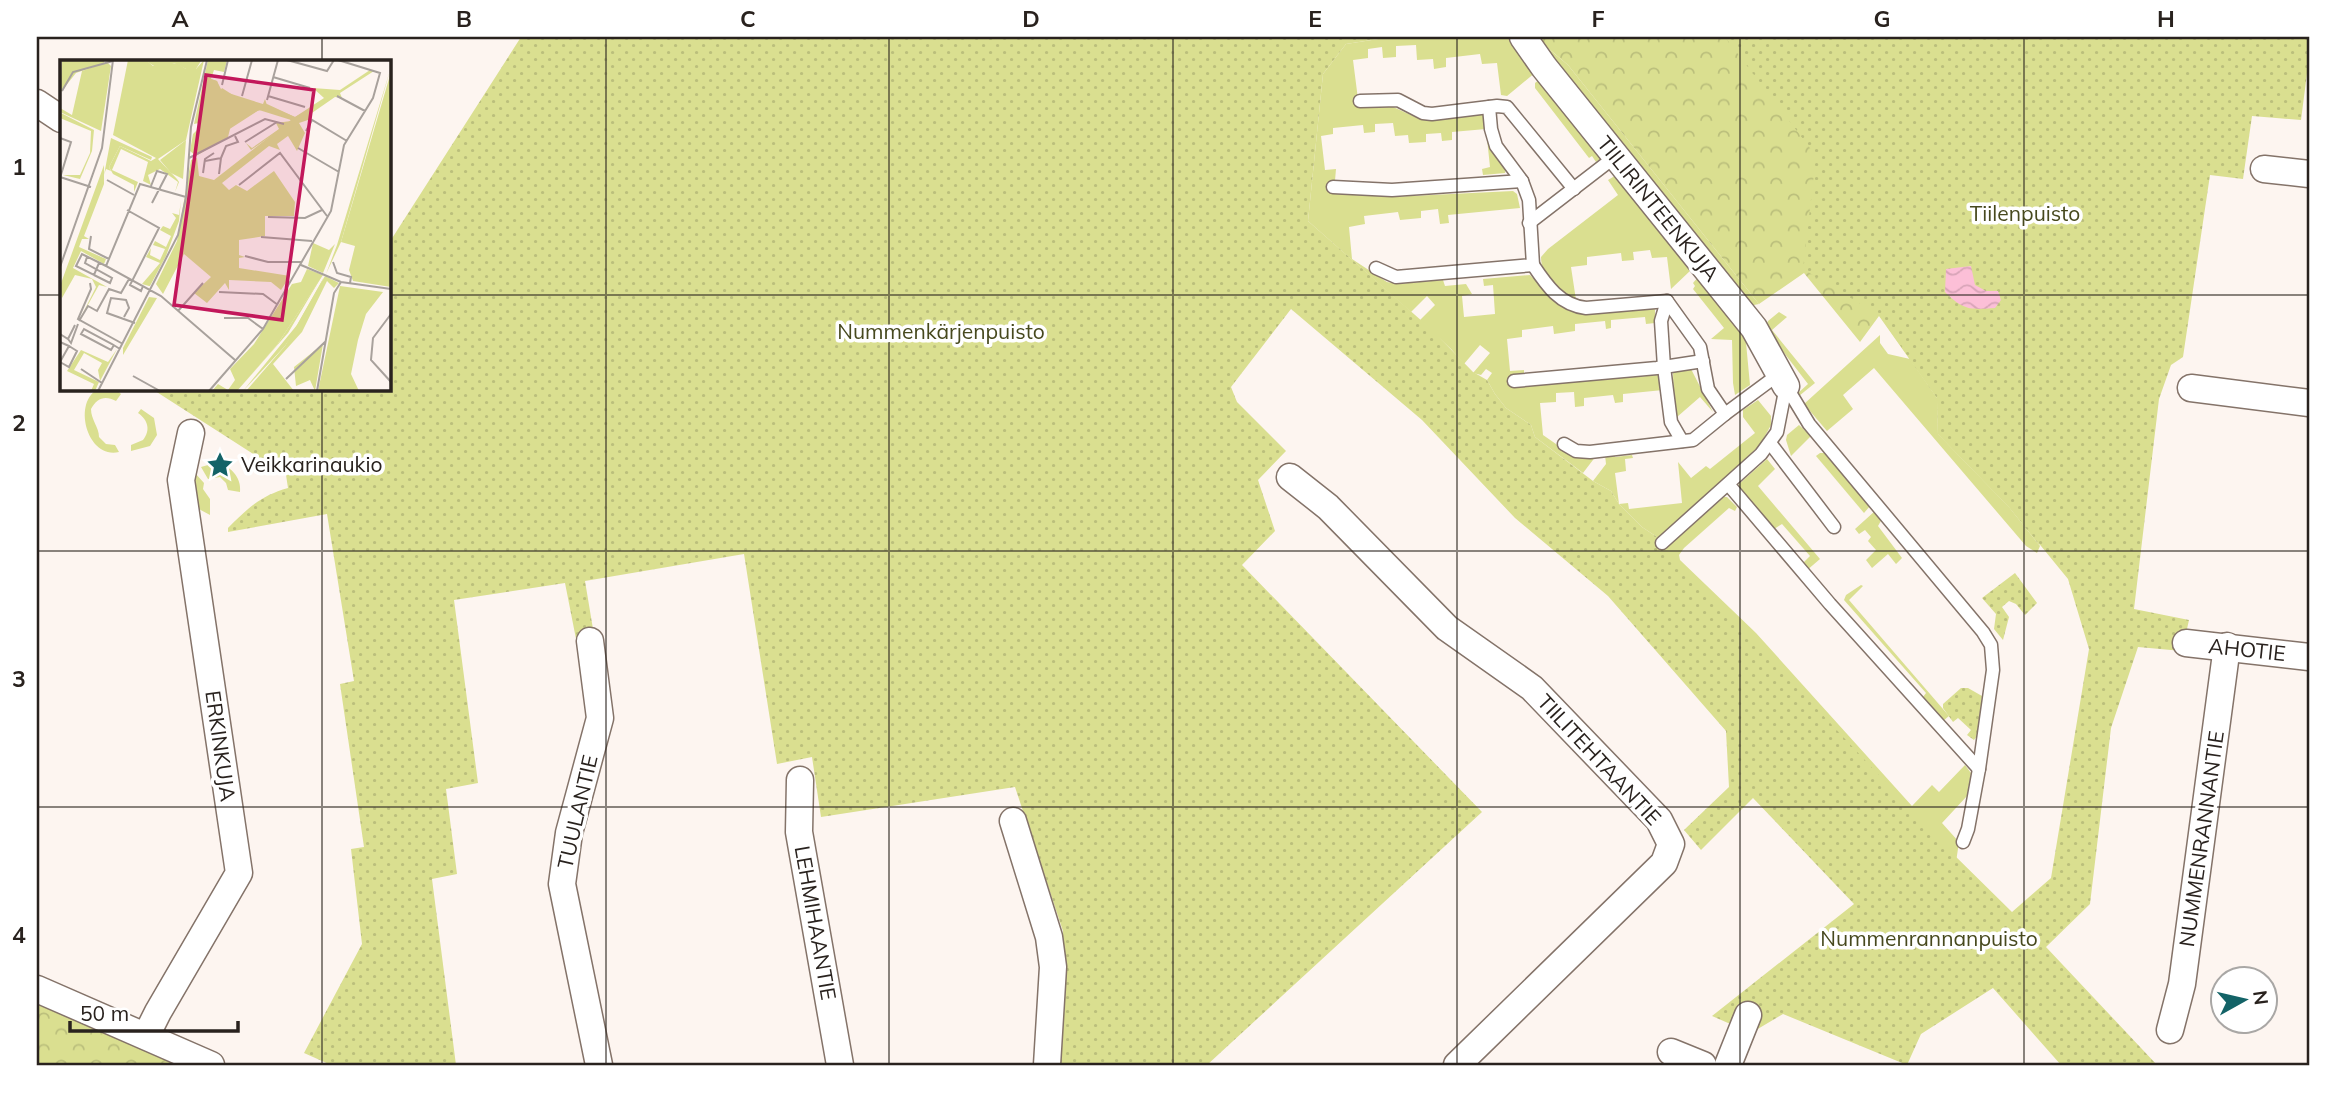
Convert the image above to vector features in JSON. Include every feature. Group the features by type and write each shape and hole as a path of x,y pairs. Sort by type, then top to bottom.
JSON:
{"street":[{"name":"TIILIRINTEENKUJA","path":"1523,37 1544,67 1754,328 1783,380"},
{"path":"37,103 60,118"},
{"path":"2264,169 2309,174"},
{"path":"2192,388 2309,403"},
{"name":"ERKINKUJA","path":"146,1036 239,873 181,480 191,433"},
{"name":"TIILITEHTAANTIE","path":"1290,477 1328,507 1447,628 1532,688 1659,820 1671,844 1664,863 1457,1065"},
{"name":"TUULANTIE","path":"590,641 600,718 569,833 562,884 599,1065"},
{"name":"AHOTIE","path":"2186,643 2309,657"},
{"name":"NUMMENRANNANTIE","path":"2170,1030 2182,984 2227,646"},
{"name":"LEHMIHAANTIE","path":"800,780 799,832 840,1065"},
{"path":"1013,821 1049,937 1053,967 1047,1065"},
{"path":"37,989 211,1065"},
{"path":"1728,1065 1748,1015"},
{"path":"1671,1052 1703,1065"}],"lane":[{"path":"1360,102 1398,100 1423,113 1432,114 1507,107 1574,189"},
{"path":"1489,107 1496,146 1522,181 1529,200 1533,265 1547,286 1562,300 1575,307 1667,301"},
{"path":"1529,223 1616,156"},
{"path":"1334,187 1392,190 1522,181"},
{"path":"1376,268 1396,277 1533,265"},
{"path":"1667,301 1700,347 1708,388 1725,414"},
{"path":"1667,301 1661,321 1664,367 1671,422 1682,441"},
{"path":"1514,381 1703,361"},
{"path":"1564,444 1576,451 1590,452 1693,440 1725,414 1783,380"},
{"path":"1662,543 1770,443 1777,432 1783,380"},
{"path":"1783,380 1809,424 1991,645 1993,670 1979,769 1968,829 1963,842"},
{"path":"1770,443 1834,527"},
{"path":"1728,484 1830,604 1979,769"}],"green space":[{"name":"Nummenkärjenpuisto","path":"521,37 1391,37 1346,44 1323,74 1308,221 1431,329 1473,372 1487,380 1506,408 1531,425 1535,437 1593,481 1611,491 1619,504 1642,527 1660,539 1671,562 1765,649 1948,849 2012,912 2051,878 2089,649 2068,579 2009,507 1938,434 1937,398 1879,315 1803,269 1816,156 1725,37 2309,37 2301,120 2252,116 2243,179 2210,175 2183,357 2171,365 2159,399 2134,609 2189,620 2182,651 2138,647 2111,728 2090,904 2046,947 2157,1065 2061,1065 1993,988 1921,1034 1907,1065 1783,1014 1751,1033 1712,1016 1854,904 1753,798 1701,850 1684,830 1729,787 1726,731 1608,596 1515,518 1422,420 1291,309 1231,387 1237,402 1286,451 1258,480 1275,531 1242,565 1482,812 1207,1065 1059,1065 1063,931 1015,787 821,817 812,757 777,764 744,554 585,581 595,641 577,644 565,583 454,600 478,783 446,789 457,874 432,879 456,1065 331,1065 304,1053 362,944 351,849 364,847 340,684 354,681 327,514 228,532 228,528 255,504 288,488 286,475 154,390 390,390 390,241"},
{"path":"1391,37 1510,37 1536,72 1507,96 1501,95 1497,63 1482,64 1480,54 1446,58 1446,67 1434,69 1433,59 1417,60 1416,45 1396,46 1396,57 1383,58 1382,47 1368,49 1368,58 1353,60 1359,107 1391,106 1422,120 1485,113 1493,152 1506,169 1505,173 1483,175 1482,169 1490,167 1486,129 1452,132 1452,140 1442,141 1441,133 1426,134 1426,142 1409,143 1408,135 1395,136 1393,123 1375,124 1375,132 1364,133 1363,125 1333,128 1333,134 1321,136 1325,170 1336,169 1334,192 1390,197 1513,191 1517,194 1520,208 1448,215 1449,223 1440,224 1438,209 1421,211 1421,218 1400,220 1398,212 1364,216 1365,224 1349,227 1352,259 1387,282 1397,284 1443,280 1445,286 1466,284 1472,294 1462,296 1464,317 1495,314 1493,285 1484,286 1483,279 1530,275 1560,305 1580,313 1653,307 1655,310 1655,323 1646,324 1645,317 1611,320 1611,328 1606,329 1605,321 1575,324 1575,331 1554,334 1553,326 1522,330 1522,337 1507,339 1510,371 1524,370 1524,375 1514,387 1659,375 1663,390 1623,394 1623,402 1615,403 1613,395 1584,398 1584,406 1575,407 1574,392 1556,393 1556,402 1540,403 1543,435 1569,453 1596,456 1583,473 1535,437 1531,425 1506,408 1487,380 1492,373 1486,369 1481,375 1473,373 1490,353 1480,345 1464,364 1420,320 1435,305 1427,296 1411,312 1308,221 1323,74 1346,44"},
{"path":"1535,37 1845,37 2040,546 2009,507 1938,434 1937,398 1879,316 1860,342 1804,273 1759,304 1568,65"},
{"path":"1537,39 1568,65 1759,304 1749,306"},
{"path":"1541,78 1600,151 1600,159 1596,162 1592,156 1589,158 1535,88 1535,83"},
{"path":"1618,174 1691,270 1671,289 1667,257 1652,258 1650,250 1633,252 1634,260 1622,261 1621,253 1587,257 1587,265 1571,267 1576,300 1552,283 1544,271 1541,257 1618,195 1608,180"},
{"path":"1699,276 1745,332 1750,385 1735,395 1732,340 1711,339 1724,328 1693,289 1693,283"},
{"path":"1779,312 1787,317 1772,330 1815,383 1799,396 1797,394 1808,384 1765,328 1768,321"},
{"path":"1880,335 1880,343 1888,354 1910,359 1937,398 1938,434 2009,507 2040,546 2037,553 2026,546 1874,368 1843,395 1853,409 1827,431 1804,404"},
{"path":"1691,369 1713,412 1700,397 1677,417 1674,412 1673,372"},
{"path":"98,390 116,390 121,394 116,401 108,398 99,400 91,409 99,437 106,444 115,445 119,452 108,452 98,447 91,438 85,415 92,394"},
{"path":"1758,400 1771,416 1771,425 1760,445 1660,539 1642,527 1619,504 1628,503 1629,509 1682,503 1678,462 1691,478 1706,466 1710,469 1755,433 1743,417 1743,410"},
{"path":"141,409 154,418 157,435 150,446 131,451 131,445 143,440 148,429 138,413"},
{"path":"1799,425 1811,436 1791,456 1787,435"},
{"path":"1826,453 1870,506 1864,513 1816,456"},
{"path":"1605,455 1632,455 1633,458 1625,459 1626,471 1615,473 1619,504 1611,491 1593,481 1606,464"},
{"path":"1767,459 1775,469 1758,486 1820,559 1806,571 1802,564 1810,556 1782,524 1771,531 1739,489 1739,484"},
{"path":"215,463 225,466 237,476 240,492 228,490 220,477 208,479 201,467"},
{"path":"195,473 204,483 203,489 210,499 210,515 197,508 190,482"},
{"path":"1724,497 1737,507 1735,511 1729,508 1684,548 1679,555 1680,560 1756,633 1912,806 1932,785 1939,792 1965,765 1971,773 1967,796 1942,823 1959,842 1952,889 1661,553"},
{"path":"1875,511 1882,519 1878,526 1902,558 1896,564 1888,554 1872,568 1866,560 1876,550 1868,541 1871,537 1865,530 1859,534 1855,529"},
{"path":"2015,573 2037,603 2025,615 2016,604 2009,601 2002,607 2009,617 2003,640 1994,629 1996,614 1982,598"},
{"path":"1863,586 1849,600 1949,716 1943,721 1923,697 1926,693 1844,600 1846,595"},
{"path":"1961,688 1968,688 1982,696 1977,736 1974,740 1967,735 1971,730 1958,718 1953,722 1943,708 1943,704"},
{"path":"37,1001 180,1065 37,1065"}],"water":[{"path":"1971,266 1975,285 1986,291 1998,291 2001,300 1995,308 1967,308 1945,292 1946,269"}],"place":[{"name":"Veikkarinaukio","path":"220,465"}],"park label":[{"name":"Tiilenpuisto","path":"2025,214"},
{"name":"Nummenrannanpuisto","path":"1929,939"}]}
